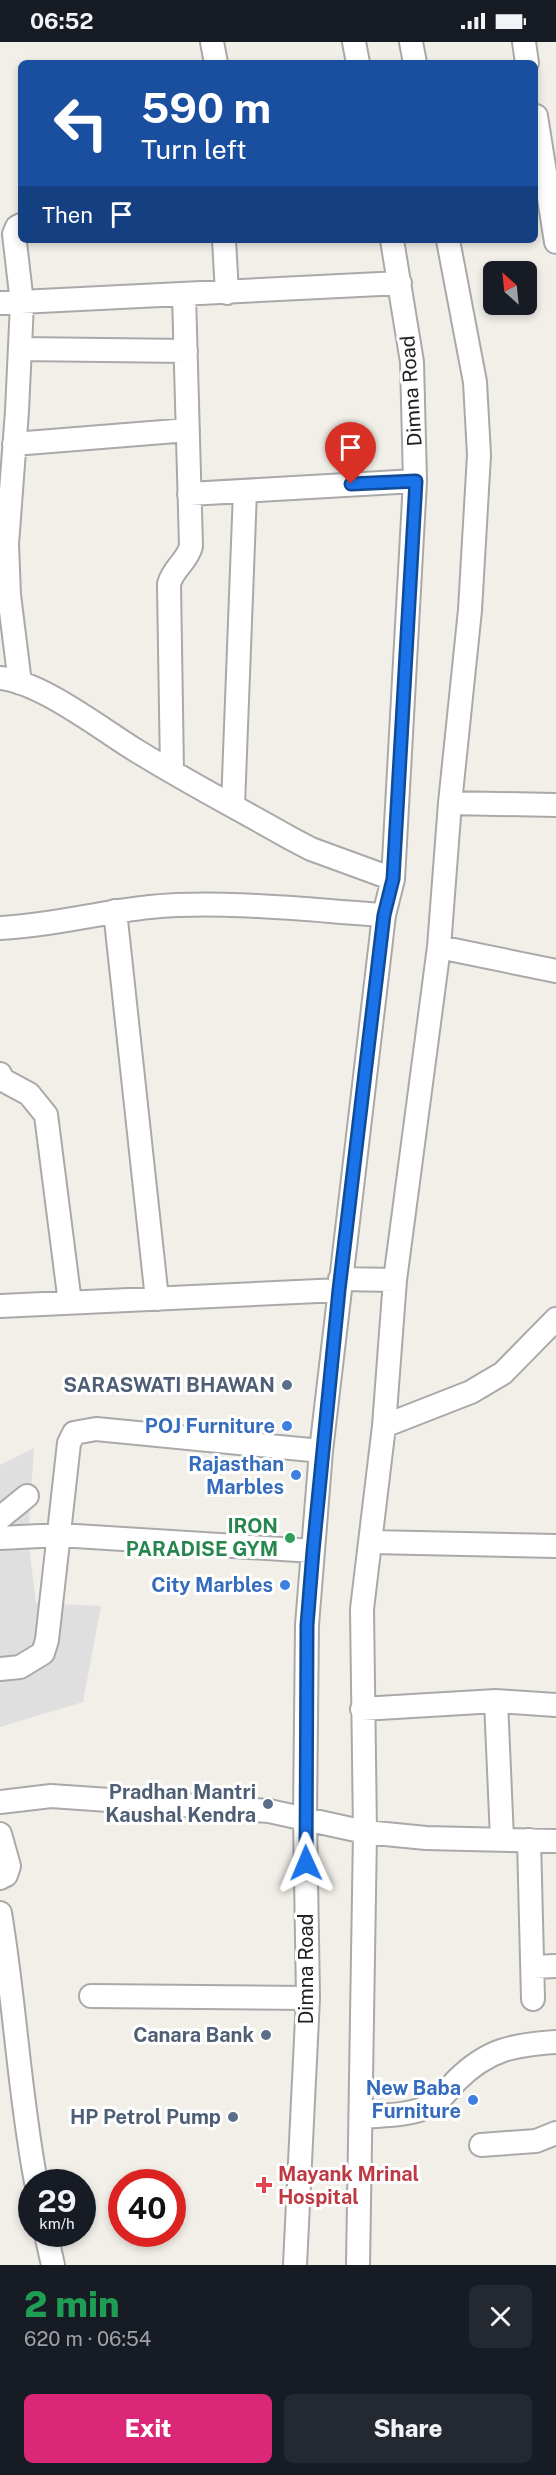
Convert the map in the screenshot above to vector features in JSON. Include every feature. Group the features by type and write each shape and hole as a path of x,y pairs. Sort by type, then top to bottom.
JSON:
{"street":[{"path":"212,42 215,60"},
{"path":"354,42 357,60"},
{"path":"411,42 414,60"},
{"path":"524,42 527,60"},
{"path":"538,129 556,243"},
{"path":"18,226 14,234 11,303 20,349 7,544 10,680 54,700 172,771 311,849 393,879"},
{"path":"224,243 227,293"},
{"name":"Dimna Road","path":"295,2265 308,1998 305,1817 307,1625 321,1451 340,1284 384,915 393,879 416,481 412,362 393,243"},
{"path":"358,2265 365,1832 362,1610 372,1542 384,1426 396,1280 439,947 450,803 470,610 479,455 475,382 449,243"},
{"path":"11,303 400,283"},
{"path":"172,771 169,584 172,573 188,558 189,552 184,295"},
{"path":"20,349 186,351"},
{"path":"14,444 188,430"},
{"path":"189,494 416,481"},
{"path":"233,805 245,491"},
{"path":"450,803 556,805"},
{"path":"0,928 152,907 224,906 384,915"},
{"path":"115,911 158,1299"},
{"path":"439,947 556,971"},
{"path":"1,1078 29,1094 46,1115 70,1303"},
{"path":"0,1306 158,1299 396,1280"},
{"path":"384,1426 471,1392 503,1373 556,1319"},
{"path":"527,1350 556,1345"},
{"path":"0,1669 20,1667 43,1653 47,1640 60,1535 69,1443 74,1433 96,1429 321,1451"},
{"path":"0,1518 27,1496"},
{"path":"0,1538 60,1535 313,1551"},
{"path":"372,1542 556,1546"},
{"path":"362,1709 496,1701 556,1705"},
{"path":"496,1701 501,1839"},
{"path":"0,1802 51,1796 269,1811 305,1817 365,1832 426,1838 556,1841"},
{"path":"0,1834 9,1866 6,1875 0,1878"},
{"path":"530,1840 533,1999"},
{"path":"0,1913 17,2028 28,2140 34,2169"},
{"path":"533,1967 556,1966"},
{"path":"91,1996 308,1998"},
{"path":"362,2117 413,2111 429,2106 442,2097 477,2063 503,2048 556,2042"},
{"path":"481,2145 536,2141 556,2133"},
{"path":"49,2247 53,2265"}],"shaded area":[{"path":"34,1448 28,1538 36,1603 101,1606 83,1702 0,1727 0,1465"}],"place":[{"name":"SARASWATI BHAWAN","path":"287,1385"},
{"name":"POJ Furniture","path":"287,1426"},
{"name":"Rajasthan Marbles","path":"296,1475"},
{"name":"IRON PARADISE GYM","path":"290,1538"},
{"name":"City Marbles","path":"285,1585"},
{"name":"Pradhan Mantri Kaushal Kendra","path":"268,1804"},
{"name":"Canara Bank","path":"266,2035"},
{"name":"New Baba Furniture","path":"473,2100"},
{"name":"HP Petrol Pump","path":"233,2117"},
{"name":"Mayank Mrinal Hospital","path":"264,2185"}],"route":[{"path":"306,1863 307,1625 311,1570 321,1451 339,1290 384,915 393,879 416,481 351,484"}]}
